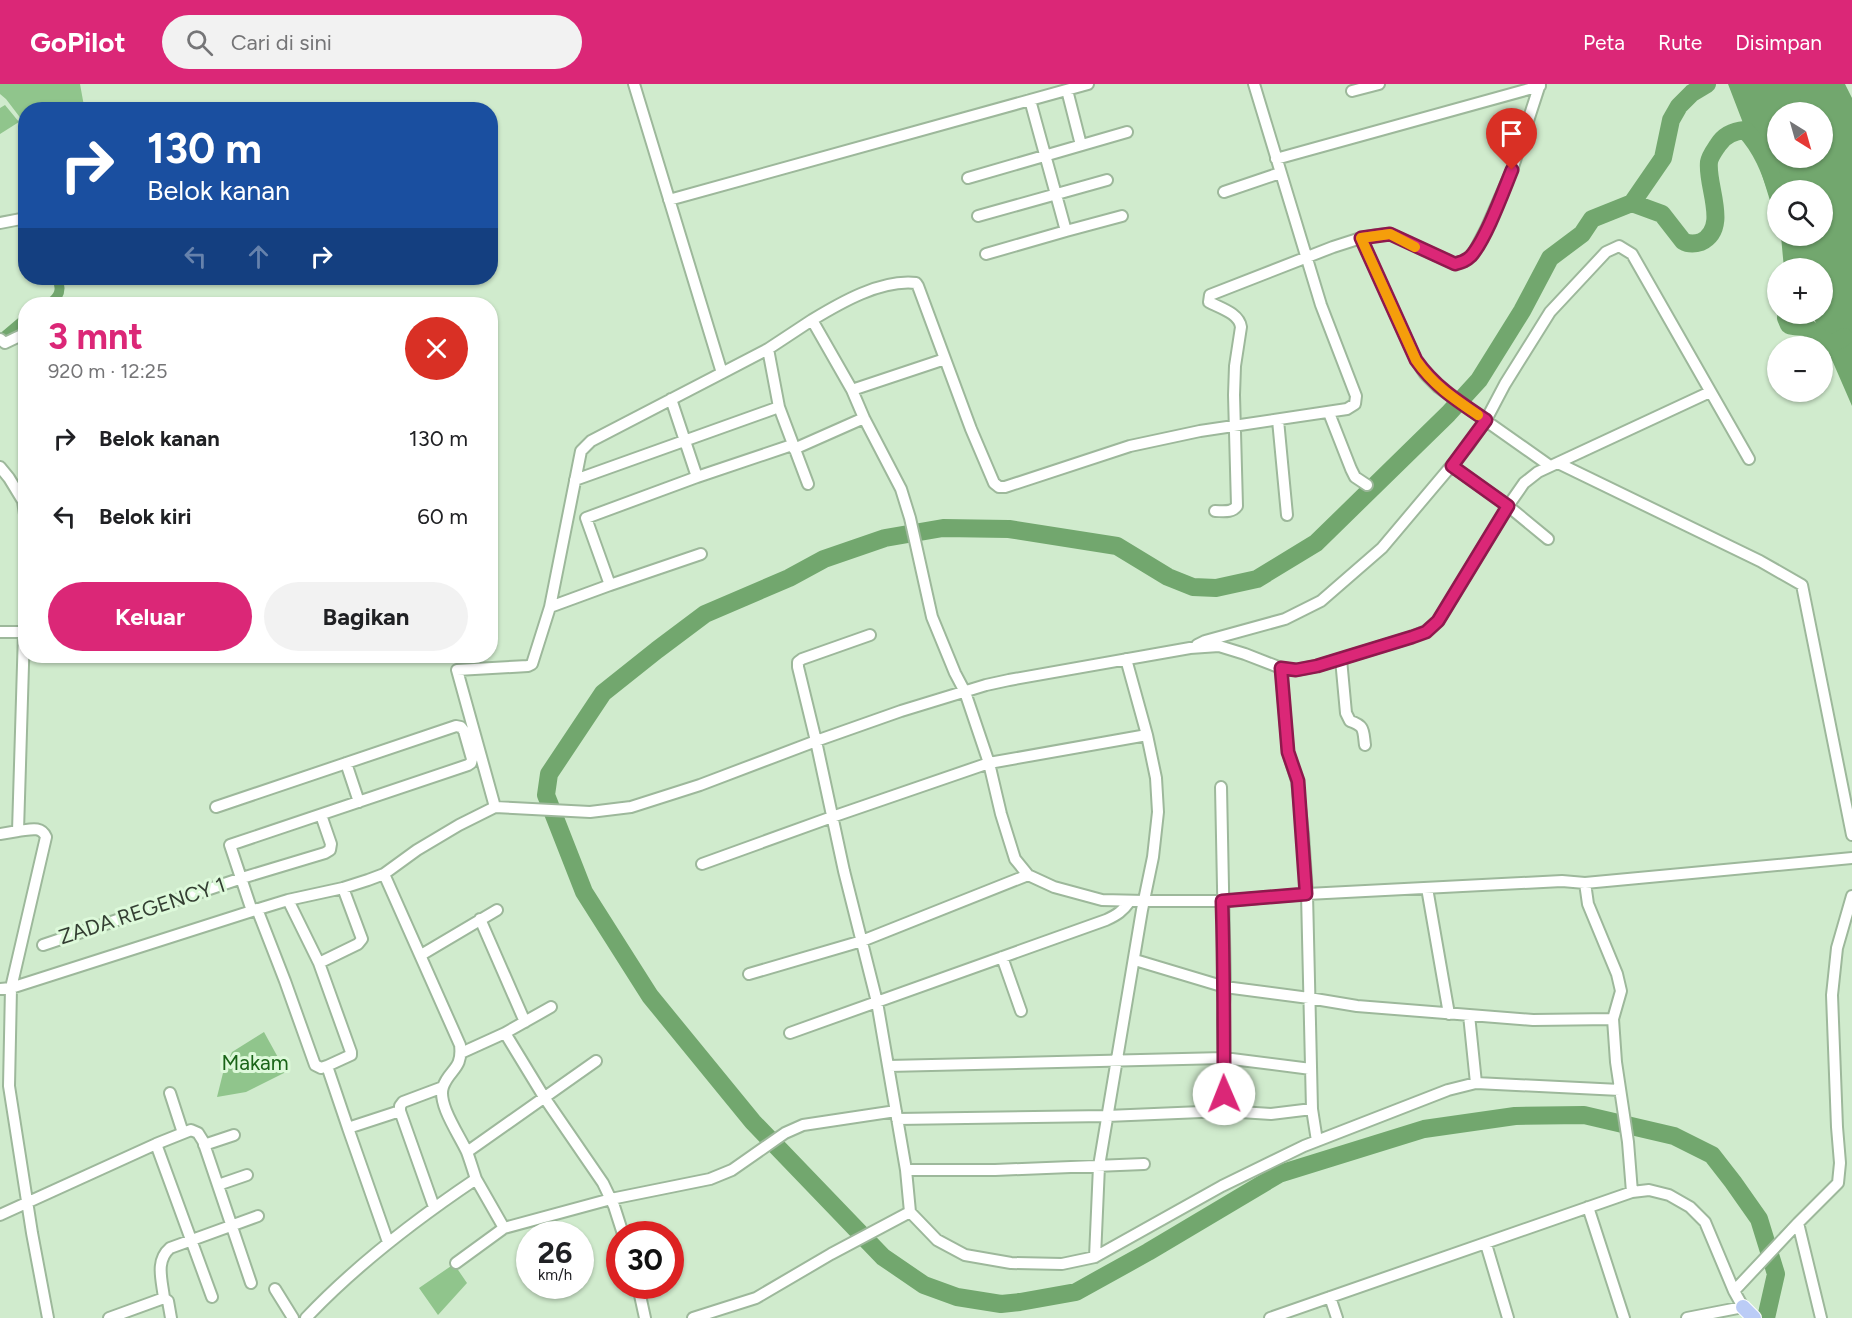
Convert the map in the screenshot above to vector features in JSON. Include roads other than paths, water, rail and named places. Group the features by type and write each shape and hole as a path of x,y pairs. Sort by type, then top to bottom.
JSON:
{"street":[{"path":"634,84 722,373"},
{"path":"669,200 1088,84"},
{"path":"495,807 457,670 532,664 550,607 581,451 591,441 768,349 849,298 891,284 915,283 918,286 994,483 999,487 1005,488 1130,446 1200,431 1351,408 1355,404 1356,396 1321,305 1254,84"},
{"path":"1352,91 1379,84"},
{"path":"1276,159 1540,85"},
{"path":"1215,511 1228,512 1237,506 1235,366 1240,322 1209,302 1209,295 1361,238 1390,234 1455,264 1465,261 1473,254 1486,229 1512,170 1540,85"},
{"path":"1067,90 1082,146"},
{"path":"1030,100 1066,231"},
{"path":"968,178 1127,132"},
{"path":"1224,192 1280,173"},
{"path":"978,216 1107,180"},
{"path":"986,254 1122,216"},
{"path":"0,223 18,220"},
{"path":"1361,238 1416,360 1425,374 1438,387 1554,465 1750,556 1802,585 1852,835"},
{"path":"1190,648 1205,641 1286,619 1321,601 1382,548 1452,466 1486,420 1505,384 1550,312 1606,252 1619,246 1632,254 1749,459"},
{"path":"812,320 852,390 901,489 910,518 932,617 965,692 989,763 1015,860 1028,876 1054,887 1102,900 1222,901 1306,894 1562,881 1585,883 1852,858"},
{"path":"1,341 5,343 18,337"},
{"path":"768,349 779,407 808,484"},
{"path":"852,390 945,359"},
{"path":"6,989 255,910 343,888 384,874 417,850 495,807 590,812 631,807 700,785 901,711 1009,680 1190,648 1219,646 1281,668 1296,670 1317,666 1412,637 1426,632 1438,621 1524,483 1538,472 1710,392"},
{"path":"671,399 697,477"},
{"path":"575,480 779,407"},
{"path":"1329,413 1355,477 1367,485"},
{"path":"566,522 586,518 697,477 793,447 864,418"},
{"path":"1278,420 1287,515"},
{"path":"1452,466 1508,506 1548,539"},
{"path":"0,467 18,491"},
{"path":"586,518 610,585"},
{"path":"550,607 701,554"},
{"path":"0,632 18,632"},
{"path":"870,635 798,662 832,817 877,1002 906,1170 910,1212 937,1240 965,1255 1011,1263 1062,1264 1095,1257 1222,1186 1317,1141 1449,1090 1476,1083 1620,1090"},
{"path":"1095,1257 1099,1166 1153,857 1158,812 1156,778 1126,659"},
{"path":"1341,659 1346,713 1350,721 1363,728 1365,745"},
{"path":"18,831 24,663"},
{"path":"1281,668 1288,752 1298,781 1306,894 1312,1109 1317,1141"},
{"name":"ZADA REGENCY 1","path":"216,807 456,726 464,731 472,759 468,765 230,845 285,981 315,1065 318,1068 327,1066"},
{"path":"702,864 989,763 1147,735"},
{"path":"346,763 359,802"},
{"path":"1221,787 1225,987 1224,1111"},
{"name":"ZADA REGENCY 1","path":"43,945 242,878 326,854 331,844 321,815"},
{"path":"0,834 38,829 43,831 46,837 6,989 5,1088 48,1318"},
{"path":"384,874 460,1045 458,1065 443,1087 442,1098 467,1152 476,1179 504,1228"},
{"path":"749,974 862,941 1028,876"},
{"path":"1585,883 1588,904 1617,974 1621,991 1613,1019 1632,1192"},
{"path":"319,963 358,944 362,939 343,888"},
{"path":"1427,888 1449,1014"},
{"path":"1734,1291 1838,1184 1840,1176 1832,995 1837,948 1852,896"},
{"path":"288,900 319,963 351,1052 348,1057 327,1066 388,1242"},
{"path":"790,1033 1116,916 1130,901"},
{"path":"421,955 497,910"},
{"path":"480,919 525,1022"},
{"path":"1002,957 1021,1011"},
{"path":"1134,960 1225,987 1357,1006 1533,1020 1613,1019"},
{"path":"461,1053 506,1033 551,1007"},
{"path":"1469,1015 1476,1083"},
{"path":"506,1033 544,1097 588,1160 611,1199 619,1221"},
{"path":"888,1066 1224,1059 1311,1069"},
{"path":"467,1152 596,1061"},
{"path":"434,1207 400,1106 403,1102 443,1087"},
{"path":"170,1092 183,1133"},
{"path":"456,1263 504,1228 611,1199 710,1179 732,1170 784,1133 803,1125 896,1115 1107,1116 1224,1111 1271,1114 1312,1109"},
{"path":"348,1128 400,1111"},
{"path":"0,1215 190,1130 198,1133 204,1145 252,1283"},
{"path":"204,1145 234,1135"},
{"path":"156,1144 212,1297"},
{"path":"906,1170 995,1170 1144,1164"},
{"path":"218,1185 247,1175"},
{"path":"309,1317 388,1242 476,1179"},
{"path":"1270,1318 1632,1192 1649,1190 1669,1195 1690,1206 1705,1222 1734,1291 1750,1315"},
{"path":"1588,1207 1624,1318"},
{"path":"693,1318 756,1298 831,1254 910,1212"},
{"path":"171,1318 168,1301 164,1298 160,1263 164,1254 170,1248 258,1216"},
{"path":"1798,1223 1821,1318"},
{"path":"1486,1244 1508,1318"},
{"path":"275,1289 293,1318"},
{"path":"1330,1297 1337,1318"},
{"path":"109,1318 164,1298"},
{"path":"641,1299 645,1318"},
{"path":"1687,1318 1750,1315"}],"waterway":[{"path":"1632,203 1663,158 1671,120 1679,106 1692,93 1707,84"},
{"path":"1632,203 1662,214 1683,241 1701,242 1710,236 1714,227 1715,206 1709,172 1710,158 1726,136 1745,130 1761,152 1773,180"},
{"path":"1632,203 1592,219 1582,234 1550,258 1522,311 1479,380 1448,414 1316,543 1257,579 1216,588 1193,587 1168,577 1117,546 1009,529 943,528 885,538 824,559 789,578 705,614 657,650 603,693 549,774 546,795 584,892 650,996 753,1122 883,1257 924,1285 957,1297 1001,1304 1076,1292 1279,1174 1424,1129 1515,1116 1584,1115 1674,1136 1712,1155 1759,1219 1776,1274 1766,1318"},
{"path":"1791,246 1792,258"},
{"path":"57,297 59,285"},
{"path":"1789,324 1807,328 1829,342 1838,341 1844,337"},
{"path":"0,340 18,325"}],"park label":[{"name":"Makam","path":"255,1063"}]}
